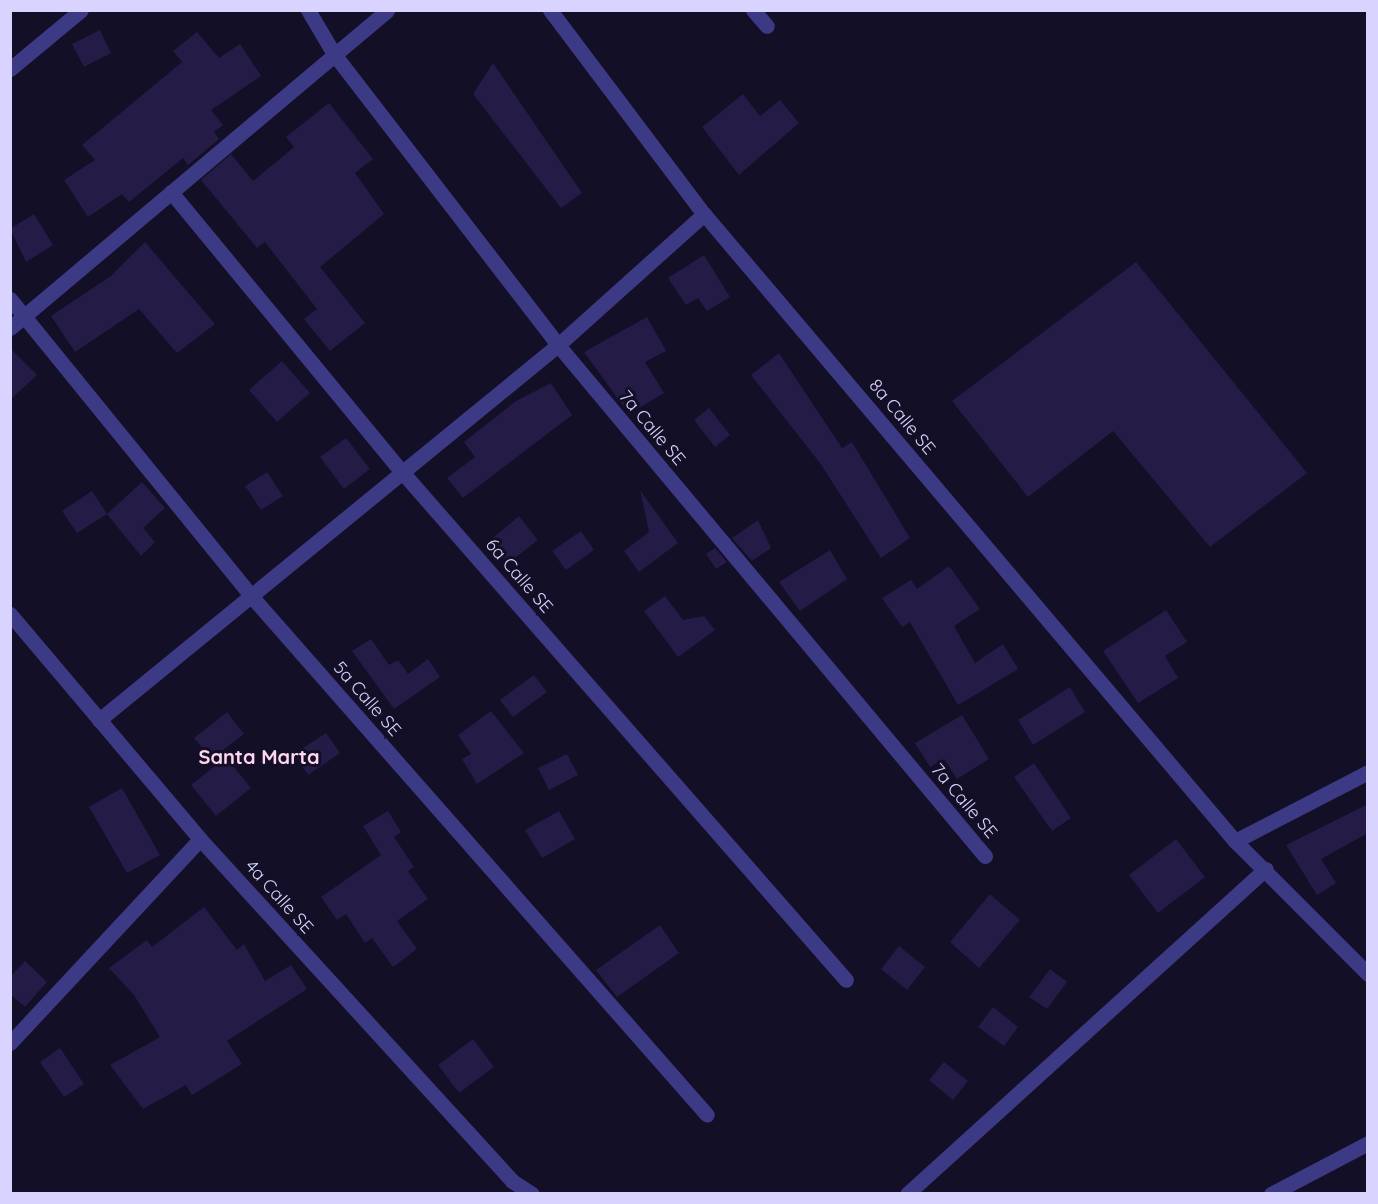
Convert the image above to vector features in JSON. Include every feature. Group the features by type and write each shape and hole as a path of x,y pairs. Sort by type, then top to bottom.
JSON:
{"street":[{"path":"10,69 81,10"},
{"name":"7a Calle SE","path":"308,10 334,54 558,345 985,856"},
{"path":"10,328 387,10"},
{"name":"8a Calle SE","path":"550,10 704,214 1235,841 1266,869 1368,974"},
{"path":"753,10 767,26"},
{"name":"6a Calle SE","path":"171,192 403,473 846,980"},
{"path":"99,720 558,345 704,214"},
{"name":"5a Calle SE","path":"10,299 252,597 707,1115"},
{"name":"4a Calle SE","path":"10,614 200,839 512,1180 532,1194"},
{"path":"1235,841 1368,772"},
{"path":"10,1043 200,839"},
{"path":"908,1194 1266,869"},
{"path":"1271,1194 1368,1143"}],"building":[{"path":"100,30 111,53 84,67 72,44"},
{"path":"197,32 219,58 240,44 261,76 211,110 223,125 214,132 219,139 188,165 183,158 129,202 122,194 88,217 64,180 95,160 82,145 182,62 173,51"},
{"path":"493,63 582,193 561,208 473,94"},
{"path":"743,94 760,116 780,100 799,123 739,175 702,127"},
{"path":"329,103 373,159 355,173 384,214 320,267 365,323 330,351 304,319 317,309 265,242 257,248 201,180 231,154 253,181 294,147 286,137"},
{"path":"34,214 53,245 26,262 10,229"},
{"path":"145,242 215,324 177,353 139,309 75,352 51,316 111,276"},
{"path":"704,255 730,297 707,311 698,298 686,305 668,278"},
{"path":"1136,262 1307,473 1210,547 1113,431 1028,497 952,401"},
{"path":"647,317 666,351 645,362 664,393 629,414 584,352"},
{"path":"10,348 37,375 10,400"},
{"path":"779,353 842,448 852,442 910,538 881,558 820,463 751,375"},
{"path":"282,361 310,393 277,422 249,390"},
{"path":"551,383 572,415 463,498 447,478 475,457 464,442 516,401"},
{"path":"709,408 730,435 715,447 694,420"},
{"path":"346,438 370,469 344,489 320,457"},
{"path":"267,472 283,496 261,510 245,486"},
{"path":"142,482 165,508 143,528 155,542 141,556 107,514"},
{"path":"640,490 678,543 639,572 624,551 649,532"},
{"path":"92,491 107,514 77,533 62,511"},
{"path":"519,516 538,540 507,564 489,541"},
{"path":"758,520 771,548 752,561 732,538"},
{"path":"581,531 594,550 566,570 552,551"},
{"path":"715,548 727,562 716,569 706,554"},
{"path":"830,550 847,579 800,611 779,582"},
{"path":"949,566 980,609 954,626 975,663 1003,644 1018,669 958,705 910,622 902,627 882,598 911,580 917,589"},
{"path":"665,596 683,620 704,616 715,630 678,657 644,611"},
{"path":"1166,610 1187,642 1165,656 1178,678 1138,703 1103,651"},
{"path":"371,639 389,665 398,660 408,674 428,659 440,677 394,709 352,651"},
{"path":"534,675 547,692 513,717 500,700"},
{"path":"1070,687 1085,712 1033,745 1018,720"},
{"path":"491,711 524,753 477,784 462,759 471,754 458,735"},
{"path":"227,712 244,734 211,759 194,738"},
{"path":"962,715 989,759 957,779 944,759 930,767 915,743"},
{"path":"326,733 340,753 308,775 294,754"},
{"path":"567,754 578,775 549,790 538,768"},
{"path":"226,757 251,788 216,816 191,785"},
{"path":"1034,763 1071,818 1052,831 1014,777"},
{"path":"122,788 160,855 127,873 89,807"},
{"path":"1368,804 1368,833 1321,859 1336,883 1317,895 1286,845"},
{"path":"388,811 401,832 394,837 414,867 408,871 428,899 397,921 417,949 393,967 372,938 365,943 346,914 337,920 321,897 381,855 363,826"},
{"path":"559,811 575,839 542,858 525,830"},
{"path":"1176,839 1205,877 1158,913 1129,875"},
{"path":"990,894 1020,920 979,968 950,942"},
{"path":"204,907 237,950 244,944 265,981 291,965 307,989 227,1041 242,1064 192,1095 186,1085 143,1109 110,1065 160,1037 134,995 109,968 147,940 152,947"},
{"path":"660,925 679,953 617,997 596,970"},
{"path":"899,946 925,967 907,990 881,969"},
{"path":"25,961 47,982 25,1007 10,994 10,977"},
{"path":"1050,969 1067,982 1047,1009 1029,997"},
{"path":"993,1007 1018,1027 1004,1046 978,1027"},
{"path":"473,1039 494,1067 459,1093 438,1065"},
{"path":"60,1048 84,1084 64,1097 40,1062"},
{"path":"944,1062 968,1081 953,1100 929,1080"}],"district":[{"name":"Santa Marta","path":"259,756"}]}
